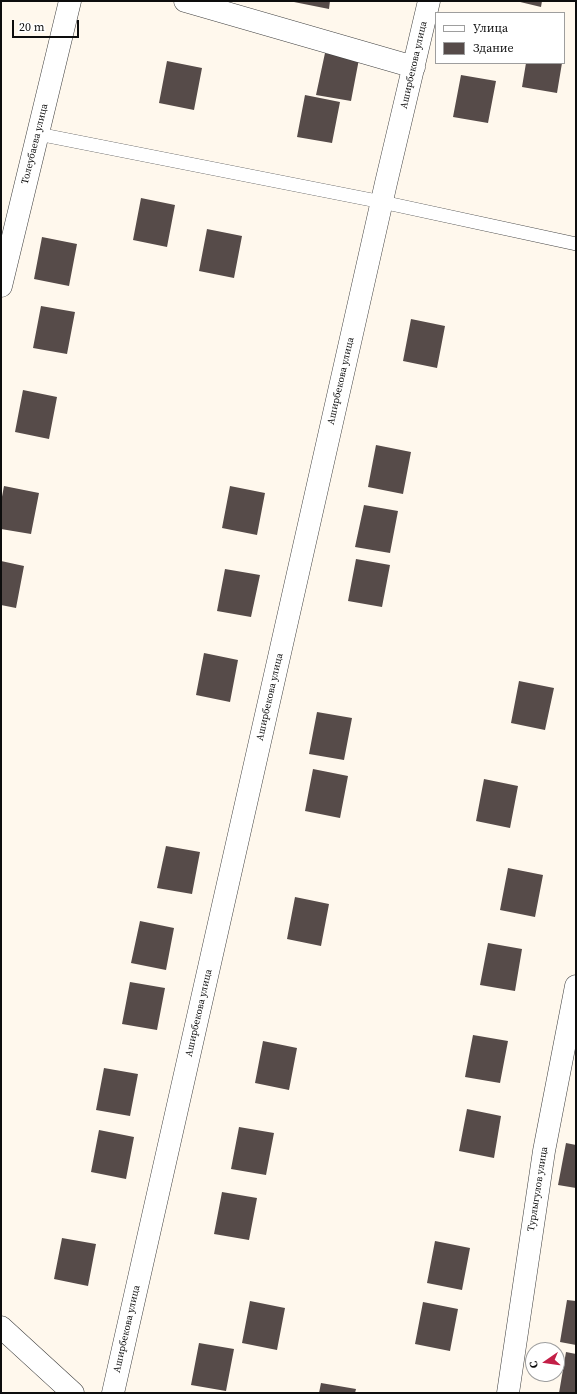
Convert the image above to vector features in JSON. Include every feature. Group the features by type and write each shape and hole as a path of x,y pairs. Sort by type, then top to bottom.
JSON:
{"street":[{"name":"Толеубаева улица","path":"1,286 70,1"},
{"path":"185,1 414,67"},
{"name":"Аширбекова улица","path":"113,1393 382,202 429,1"},
{"name":"Турлыгулов улица","path":"508,1393 544,1150 576,986"},
{"path":"1,1327 73,1393"}],"lane":[{"path":"38,134 382,202 576,244"}],"building":[{"path":"294,1 330,1 329,9"},
{"path":"516,1 542,1 541,7"},
{"path":"325,53 359,59 351,101 316,95"},
{"path":"167,61 202,68 194,110 159,103"},
{"path":"526,64 562,64 557,93 522,87"},
{"path":"461,75 496,81 488,123 453,117"},
{"path":"305,95 340,102 332,143 297,137"},
{"path":"141,198 175,205 167,247 133,240"},
{"path":"207,229 242,236 234,278 199,271"},
{"path":"42,237 77,244 69,286 34,279"},
{"path":"41,306 75,312 67,354 33,348"},
{"path":"411,319 445,326 437,368 403,361"},
{"path":"23,390 57,397 49,439 15,432"},
{"path":"376,445 411,452 403,494 368,487"},
{"path":"4,486 39,493 31,534 1,529 1,502"},
{"path":"230,486 265,493 257,535 222,528"},
{"path":"364,505 398,511 390,553 355,547"},
{"path":"356,559 390,565 382,607 348,601"},
{"path":"1,561 24,566 16,608 1,605"},
{"path":"225,569 260,575 251,617 217,611"},
{"path":"204,653 238,660 230,702 196,695"},
{"path":"519,681 554,688 545,730 511,723"},
{"path":"317,712 352,718 344,760 309,754"},
{"path":"313,769 348,776 340,818 305,811"},
{"path":"484,779 518,786 510,828 476,821"},
{"path":"166,846 200,852 192,894 157,888"},
{"path":"508,868 543,875 535,917 500,910"},
{"path":"295,897 329,904 321,946 287,939"},
{"path":"140,921 174,928 166,970 131,963"},
{"path":"488,943 522,949 515,991 480,985"},
{"path":"130,982 165,988 157,1030 122,1024"},
{"path":"473,1035 508,1041 500,1083 465,1077"},
{"path":"263,1041 297,1048 289,1090 255,1083"},
{"path":"104,1068 138,1074 130,1116 96,1110"},
{"path":"467,1109 501,1116 494,1158 459,1151"},
{"path":"239,1127 274,1133 266,1175 231,1169"},
{"path":"99,1130 134,1137 126,1179 91,1172"},
{"path":"566,1143 576,1145 576,1188 558,1185"},
{"path":"222,1192 257,1198 249,1240 214,1234"},
{"path":"62,1238 96,1244 88,1286 54,1279"},
{"path":"435,1241 470,1248 462,1290 427,1283"},
{"path":"567,1300 576,1301 576,1345 560,1342"},
{"path":"250,1301 285,1308 277,1350 242,1343"},
{"path":"423,1302 458,1309 450,1351 415,1344"},
{"path":"199,1343 234,1349 226,1391 191,1385"},
{"path":"566,1352 576,1354 576,1393 559,1393 561,1382 565,1382"},
{"path":"321,1383 356,1389 355,1393 319,1393"}]}
